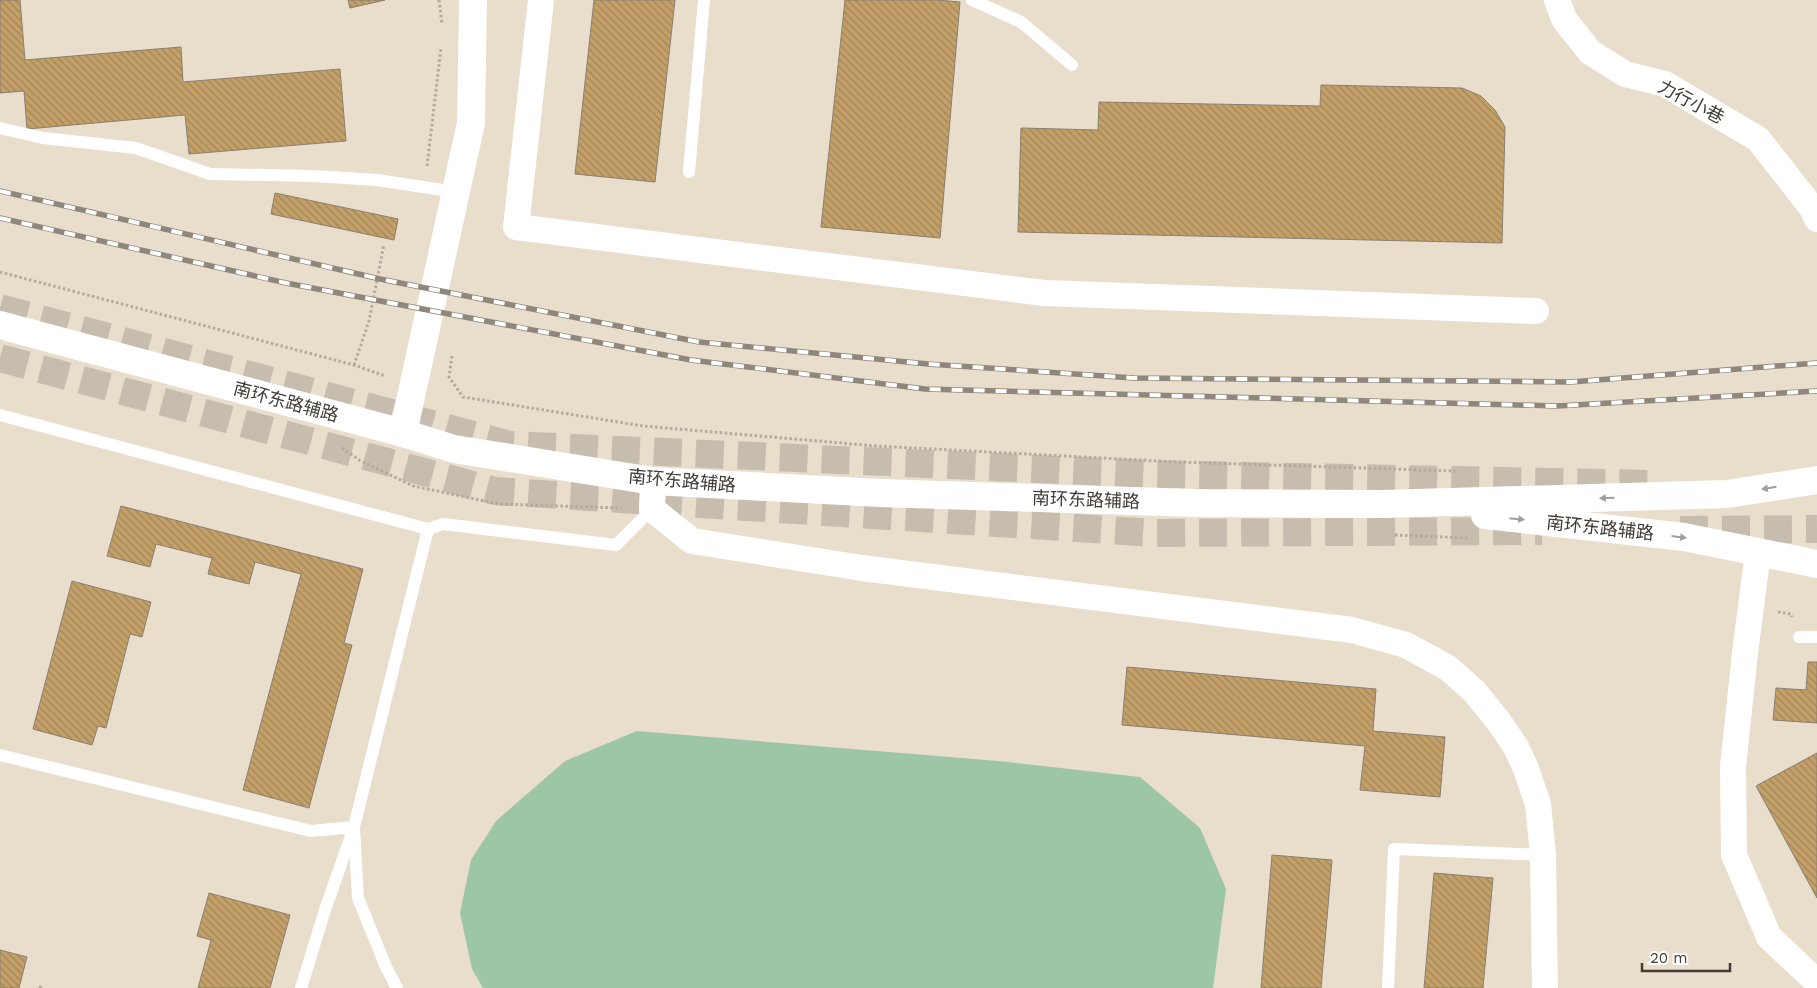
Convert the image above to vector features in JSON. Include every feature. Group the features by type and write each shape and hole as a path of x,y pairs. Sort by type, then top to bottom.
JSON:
{"main road":[{"path":"404,433 471,123 473,0"},
{"name":"南环东路辅路","path":"0,325 404,433 454,449 653,481 890,494 1194,503 1382,504 1727,494 1817,480"},
{"name":"南环东路辅路","path":"1382,504 1684,537 1817,564"}],"street":[{"path":"541,0 516,227 1044,293 1536,311"},
{"name":"力行小巷","path":"1557,0 1564,19 1590,52 1624,74 1665,84 1758,139 1812,208 1817,219"},
{"path":"653,481 652,509 692,541 862,568 1352,630 1406,645 1448,668 1474,691 1516,747 1538,804 1544,855 1545,988"},
{"path":"1758,552 1733,767 1734,855 1768,937 1817,982"}],"lane":[{"path":"689,172 704,0"},
{"path":"972,0 1021,22 1072,65"},
{"path":"0,128 43,138 136,148 210,174 313,176 377,180 456,192"},
{"path":"0,415 428,529 443,524 616,545 652,509"},
{"path":"301,988 325,910 354,827 428,529"},
{"path":"1799,637 1817,637"},
{"path":"0,755 311,831 354,827"},
{"path":"354,827 358,898 386,967 397,988"},
{"path":"1388,988 1394,849 1544,855"}],"path":[{"path":"439,0 442,27"},
{"path":"424,187 442,46"},
{"path":"354,365 369,321 384,244"},
{"path":"0,272 354,365 385,376"},
{"path":"449,377 463,397 643,426 886,446 1178,462 1457,471"}],"green space":[{"path":"637,731 998,761 1140,777 1200,828 1226,889 1213,988 483,988 472,969 460,913 471,860 496,821 565,761"}],"building":[{"path":"0,0 20,0 25,60 181,47 183,82 340,69 346,141 189,154 185,115 27,129 24,91 0,93"},
{"path":"348,0 385,0 350,8"},
{"path":"594,0 675,0 655,182 575,174"},
{"path":"845,0 937,0 960,2 940,238 821,227"},
{"path":"1321,85 1462,88 1481,96 1495,110 1505,127 1502,243 1018,232 1021,128 1098,130 1099,102 1320,106"},
{"path":"275,193 398,219 394,240 271,214"},
{"path":"121,506 363,569 344,643 352,645 309,808 243,790 301,574 255,562 249,584 208,574 212,558 156,544 150,567 107,556"},
{"path":"72,581 151,602 142,637 130,634 106,728 98,726 92,745 33,729"},
{"path":"1808,662 1817,662 1817,723 1773,720 1776,688 1806,690"},
{"path":"1127,667 1376,689 1373,731 1445,737 1440,797 1360,790 1365,746 1122,725"},
{"path":"1817,753 1817,898 1756,786"},
{"path":"1272,855 1332,860 1321,988 1261,988"},
{"path":"1434,873 1493,878 1483,988 1424,988"},
{"path":"209,893 290,915 270,988 198,988 211,940 197,936"},
{"path":"0,950 27,957 19,988 0,988"}],"tunnel":[{"path":"0,308 510,445 1149,474 1651,484"},
{"path":"0,358 495,491 1156,533 1542,531"},
{"path":"1680,530 1817,529"}],"railway":[{"path":"0,191 380,279 699,342 928,364 1134,378 1571,382 1817,363"},
{"path":"0,218 286,283 691,360 925,389 1557,406 1817,391"}]}
